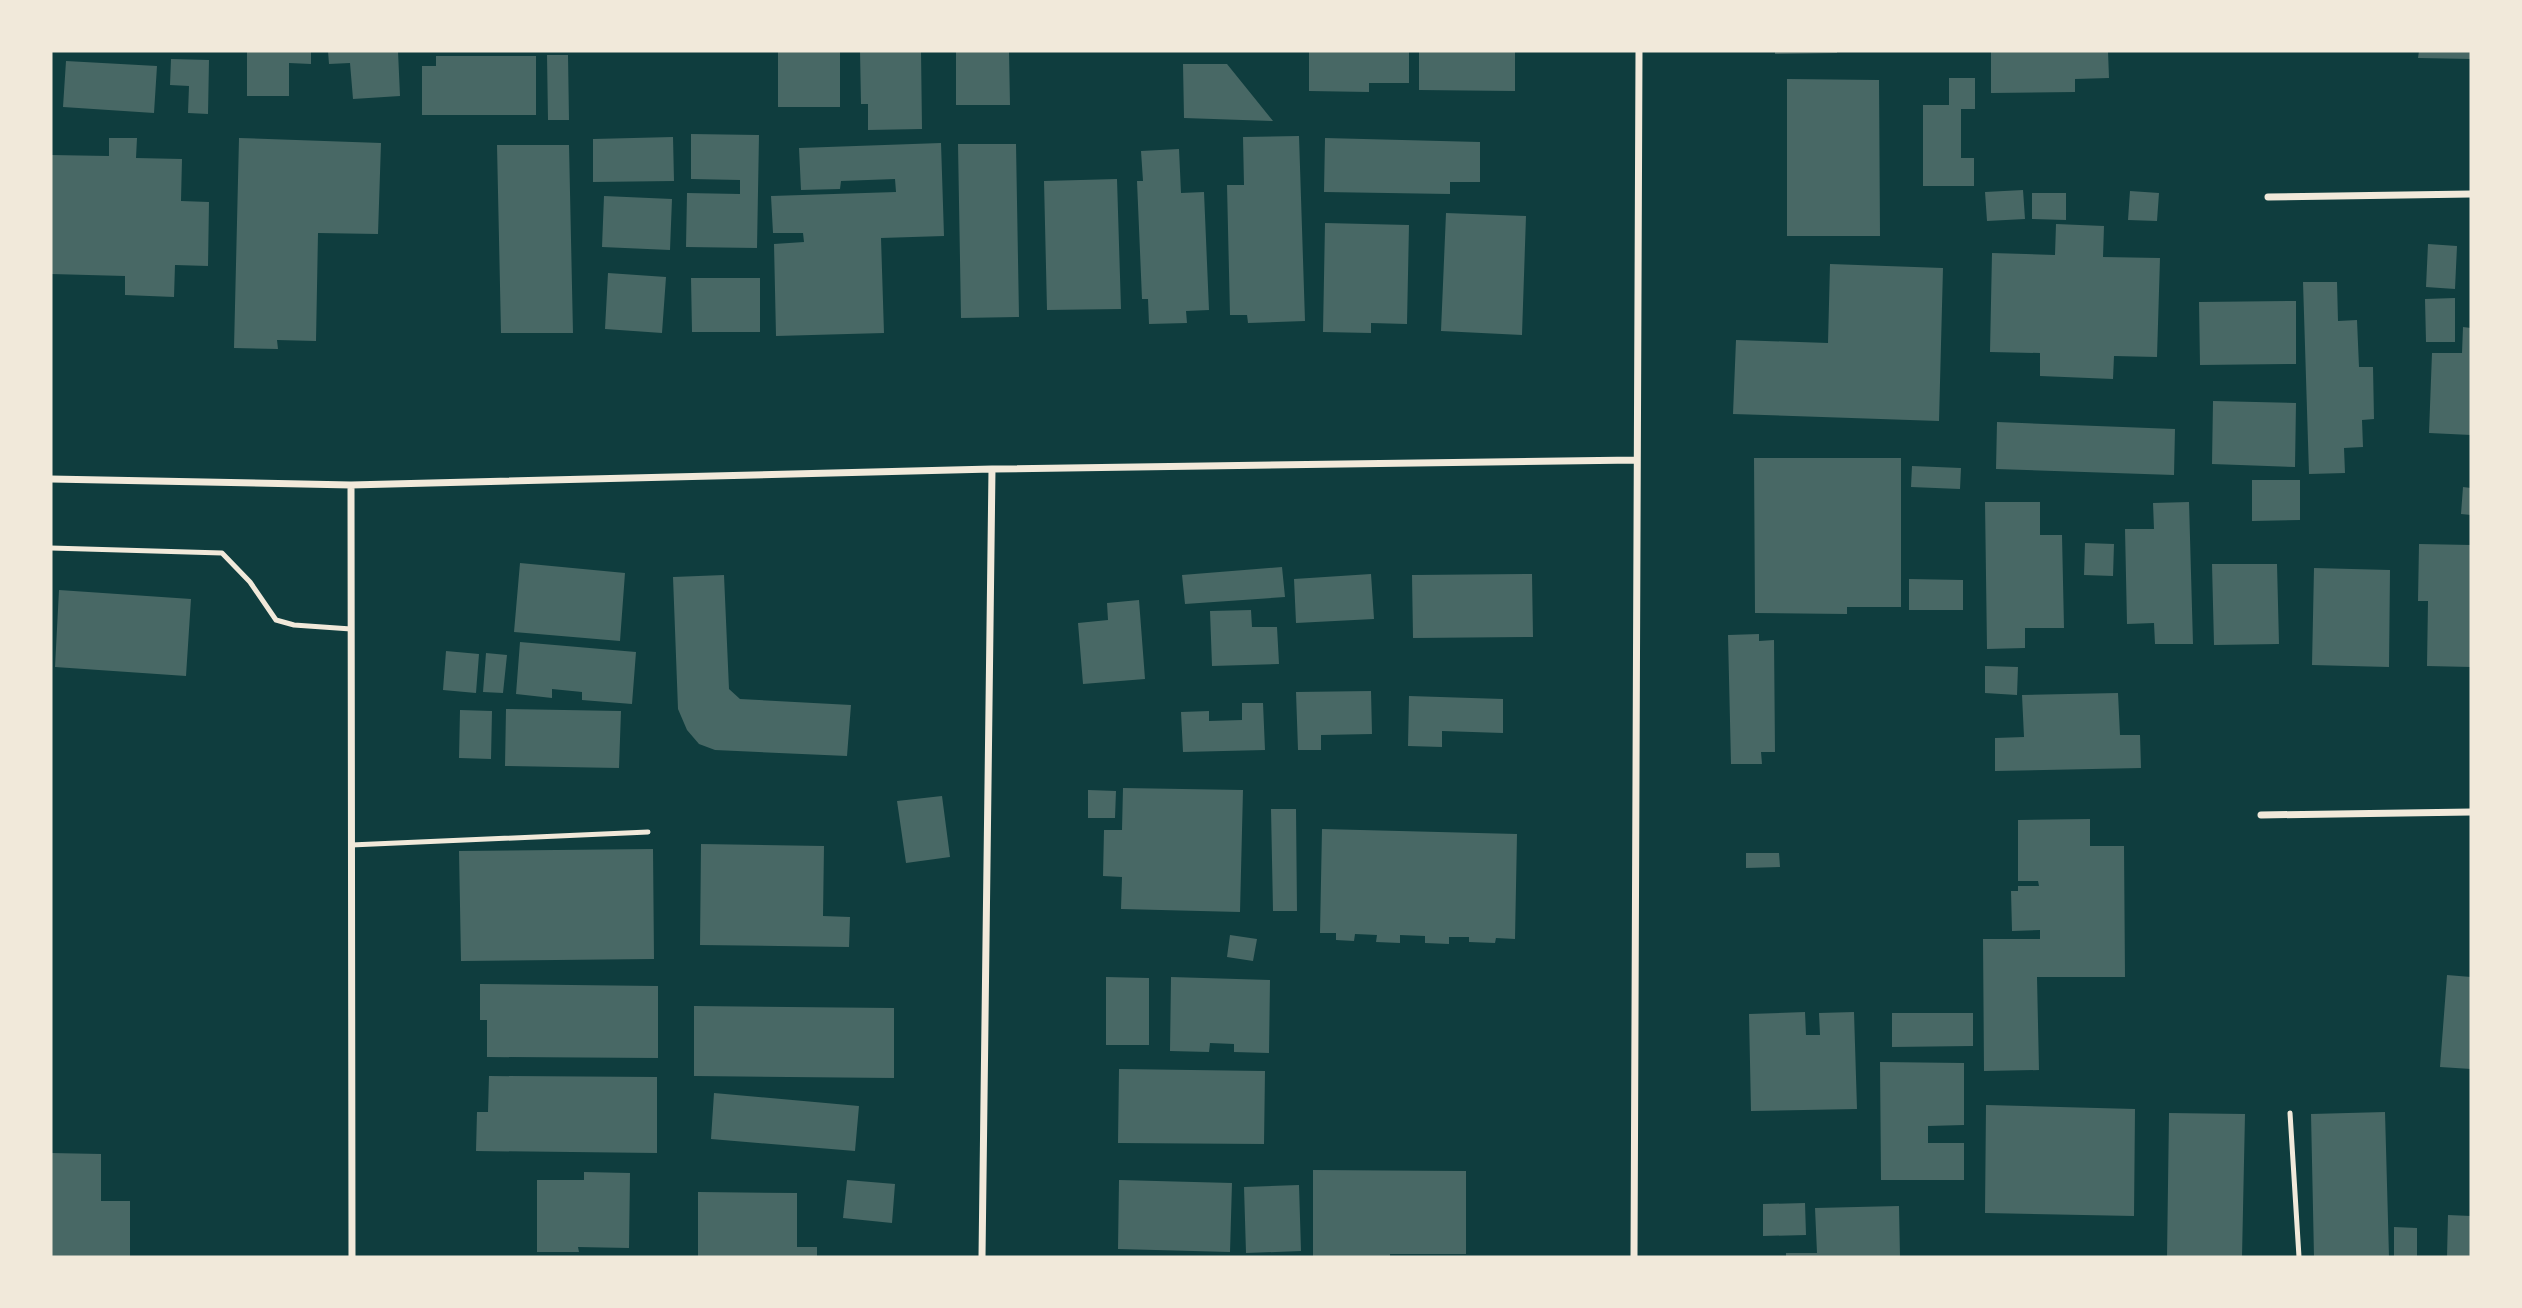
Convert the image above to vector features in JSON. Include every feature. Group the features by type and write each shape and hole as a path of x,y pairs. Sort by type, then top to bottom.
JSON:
{"street":[{"path":"1634,1257 1639,51"},
{"path":"2268,197 2471,194"},
{"path":"51,479 351,485 992,469 1636,460"},
{"path":"982,1257 992,469"},
{"path":"351,485 352,1257"},
{"path":"2261,815 2471,812"}],"lane":[{"path":"51,548 222,553 250,582 276,620 293,625 351,629"},
{"path":"351,845 648,832"},
{"path":"2290,1113 2299,1257"}],"building":[{"path":"247,51 311,51 311,64 289,63 289,96 247,96"},
{"path":"328,51 398,51 400,96 353,99 350,63 329,64"},
{"path":"778,51 840,51 840,107 778,107"},
{"path":"860,51 921,51 922,129 868,130 868,104 861,104"},
{"path":"956,51 1009,51 1010,105 956,105"},
{"path":"1309,51 1409,51 1409,83 1369,83 1369,92 1309,91"},
{"path":"1419,51 1515,51 1515,91 1419,90"},
{"path":"1775,51 1837,51 1837,53 1775,54"},
{"path":"1991,51 2108,51 2109,78 2075,79 2075,92 1991,93"},
{"path":"2419,51 2471,51 2471,59 2418,58"},
{"path":"547,55 568,55 569,120 548,120"},
{"path":"436,56 536,56 536,115 422,115 422,66 436,66"},
{"path":"171,59 209,60 208,114 188,113 189,86 170,85"},
{"path":"66,61 157,66 154,113 63,107"},
{"path":"1183,64 1227,64 1273,121 1184,118"},
{"path":"1949,78 1975,78 1975,109 1961,109 1961,158 1974,158 1974,186 1923,186 1923,105 1949,105"},
{"path":"1787,79 1879,80 1880,236 1787,236"},
{"path":"691,134 759,135 757,248 686,247 687,193 740,194 740,180 691,179"},
{"path":"1299,136 1305,321 1248,323 1247,315 1230,315 1227,185 1244,185 1243,137"},
{"path":"673,137 674,181 593,182 593,139"},
{"path":"109,138 137,138 136,158 182,159 181,201 209,202 208,266 175,265 174,297 125,295 125,276 51,274 51,155 109,156"},
{"path":"239,138 381,143 378,234 318,233 316,341 277,340 278,349 234,348"},
{"path":"1325,138 1480,142 1480,182 1450,182 1450,194 1324,192"},
{"path":"941,143 944,236 881,238 884,333 776,336 774,244 804,242 803,233 773,233 771,196 896,192 895,179 841,181 840,189 801,190 799,148"},
{"path":"958,144 1016,144 1019,317 961,318"},
{"path":"497,145 569,145 573,333 501,333"},
{"path":"1179,149 1181,193 1204,192 1209,310 1186,311 1187,323 1149,324 1148,299 1142,299 1137,181 1143,181 1141,151"},
{"path":"1117,179 1121,309 1047,310 1044,181"},
{"path":"2023,190 2025,219 1987,221 1985,192"},
{"path":"2130,191 2159,193 2157,221 2128,220"},
{"path":"2032,193 2066,193 2066,220 2032,219"},
{"path":"604,196 672,199 670,250 602,247"},
{"path":"1446,213 1526,216 1522,335 1441,331"},
{"path":"1325,223 1409,225 1407,324 1371,323 1371,333 1323,332"},
{"path":"2056,224 2104,226 2103,257 2160,258 2157,357 2114,356 2113,379 2040,376 2040,353 1990,352 1992,253 2055,255"},
{"path":"2428,244 2457,246 2455,289 2426,287"},
{"path":"1830,264 1943,268 1939,421 1733,414 1736,340 1828,343"},
{"path":"608,273 666,277 662,333 605,329"},
{"path":"691,278 760,278 760,332 692,332"},
{"path":"2303,282 2337,282 2338,321 2357,320 2359,367 2373,367 2374,419 2362,420 2363,447 2344,448 2345,473 2309,474"},
{"path":"2455,298 2455,342 2426,342 2425,299"},
{"path":"2296,301 2296,364 2200,365 2199,302"},
{"path":"2463,327 2471,328 2471,435 2429,433 2432,353 2462,353"},
{"path":"2213,401 2296,403 2295,467 2212,464"},
{"path":"1997,422 2175,429 2174,475 1996,469"},
{"path":"1754,458 1901,458 1901,607 1847,607 1847,614 1755,613"},
{"path":"1912,466 1961,468 1960,489 1911,487"},
{"path":"2252,480 2300,480 2300,520 2252,521"},
{"path":"2463,487 2471,488 2471,515 2461,514"},
{"path":"1985,502 2040,502 2040,535 2062,535 2064,628 2025,628 2025,648 1987,649"},
{"path":"2189,502 2193,644 2155,644 2154,623 2127,624 2125,529 2154,529 2153,503"},
{"path":"2085,543 2114,544 2113,576 2084,575"},
{"path":"2419,544 2471,545 2471,667 2427,666 2428,601 2418,601"},
{"path":"520,563 625,573 620,641 514,632"},
{"path":"2212,564 2277,564 2279,644 2214,645"},
{"path":"1282,567 1285,597 1185,604 1182,575"},
{"path":"2314,568 2390,570 2389,667 2312,665"},
{"path":"1371,574 1374,619 1296,623 1294,579"},
{"path":"1532,574 1533,637 1413,638 1412,575"},
{"path":"724,575 729,689 740,699 851,705 847,756 715,750 699,744 687,730 678,709 673,577"},
{"path":"1909,579 1963,580 1963,610 1909,610"},
{"path":"59,590 191,599 186,676 55,667"},
{"path":"1139,600 1145,679 1083,684 1078,623 1108,620 1107,603"},
{"path":"1251,610 1252,627 1277,627 1279,664 1212,666 1210,611"},
{"path":"1759,634 1759,641 1774,640 1775,752 1761,752 1762,764 1731,764 1728,635"},
{"path":"520,642 636,652 632,704 582,700 582,692 552,689 552,698 516,694"},
{"path":"446,651 479,654 476,693 443,690"},
{"path":"486,653 507,655 503,693 483,692"},
{"path":"1985,666 2018,667 2017,695 1985,693"},
{"path":"1371,691 1372,734 1321,735 1321,750 1298,750 1296,692"},
{"path":"2118,693 2120,735 2140,735 2141,768 1995,771 1995,738 2024,737 2022,695"},
{"path":"1409,696 1503,699 1503,733 1442,731 1442,747 1408,746"},
{"path":"1242,703 1263,703 1265,750 1183,752 1181,712 1209,711 1209,721 1242,720"},
{"path":"506,709 621,711 619,768 505,766"},
{"path":"460,710 492,711 491,759 459,758"},
{"path":"1123,788 1243,790 1240,912 1121,909 1122,877 1103,876 1104,830 1122,830"},
{"path":"1088,790 1116,791 1115,818 1088,818"},
{"path":"942,796 950,857 906,863 897,801"},
{"path":"1271,809 1296,809 1297,911 1273,911"},
{"path":"2090,819 2090,846 2124,846 2125,977 2037,977 2039,1070 1984,1071 1983,939 2040,939 2040,930 2012,931 2011,891 2018,891 2018,886 2039,886 2038,881 2018,881 2018,820"},
{"path":"1322,829 1517,834 1515,939 1496,938 1495,943 1469,942 1469,937 1449,937 1449,944 1425,943 1425,936 1400,935 1400,943 1376,942 1377,935 1355,934 1354,941 1336,940 1336,933 1320,933"},
{"path":"701,844 824,846 823,916 850,917 849,947 700,945"},
{"path":"653,849 654,959 461,961 459,851"},
{"path":"1746,853 1779,853 1780,867 1746,868"},
{"path":"1230,935 1257,939 1253,961 1227,957"},
{"path":"2447,975 2471,977 2471,1069 2440,1067"},
{"path":"1106,977 1149,978 1149,1045 1106,1045"},
{"path":"1171,977 1270,980 1269,1053 1234,1052 1234,1044 1210,1043 1209,1052 1170,1051"},
{"path":"480,984 658,986 658,1058 487,1057 487,1020 480,1020"},
{"path":"694,1006 894,1008 894,1078 694,1076"},
{"path":"1805,1012 1806,1035 1820,1035 1819,1013 1854,1012 1857,1109 1751,1111 1749,1014"},
{"path":"1892,1013 1973,1013 1973,1046 1892,1047"},
{"path":"1880,1062 1964,1063 1964,1125 1928,1126 1928,1143 1964,1143 1964,1180 1881,1180"},
{"path":"1119,1069 1265,1071 1264,1144 1118,1143"},
{"path":"489,1076 657,1077 657,1153 476,1151 477,1112 488,1112"},
{"path":"714,1093 859,1106 855,1151 711,1139"},
{"path":"1986,1105 2135,1109 2134,1216 1985,1213"},
{"path":"2385,1112 2389,1257 2314,1257 2311,1114"},
{"path":"2169,1113 2245,1114 2242,1257 2167,1257"},
{"path":"51,1153 101,1154 101,1201 130,1201 130,1257 51,1257"},
{"path":"1313,1170 1466,1171 1466,1254 1313,1257"},
{"path":"584,1172 630,1173 629,1248 578,1247 579,1252 537,1252 537,1180 584,1180"},
{"path":"847,1180 895,1184 892,1223 843,1218"},
{"path":"1119,1180 1232,1183 1230,1252 1118,1249"},
{"path":"1299,1185 1301,1251 1246,1253 1244,1187"},
{"path":"698,1192 797,1193 797,1247 817,1247 817,1257 698,1257"},
{"path":"1805,1203 1806,1235 1763,1236 1763,1204"},
{"path":"1899,1206 1900,1257 1786,1257 1786,1253 1817,1253 1815,1208"},
{"path":"2448,1215 2471,1216 2471,1257 2447,1257"},
{"path":"2394,1227 2417,1228 2417,1257 2394,1257"}]}
